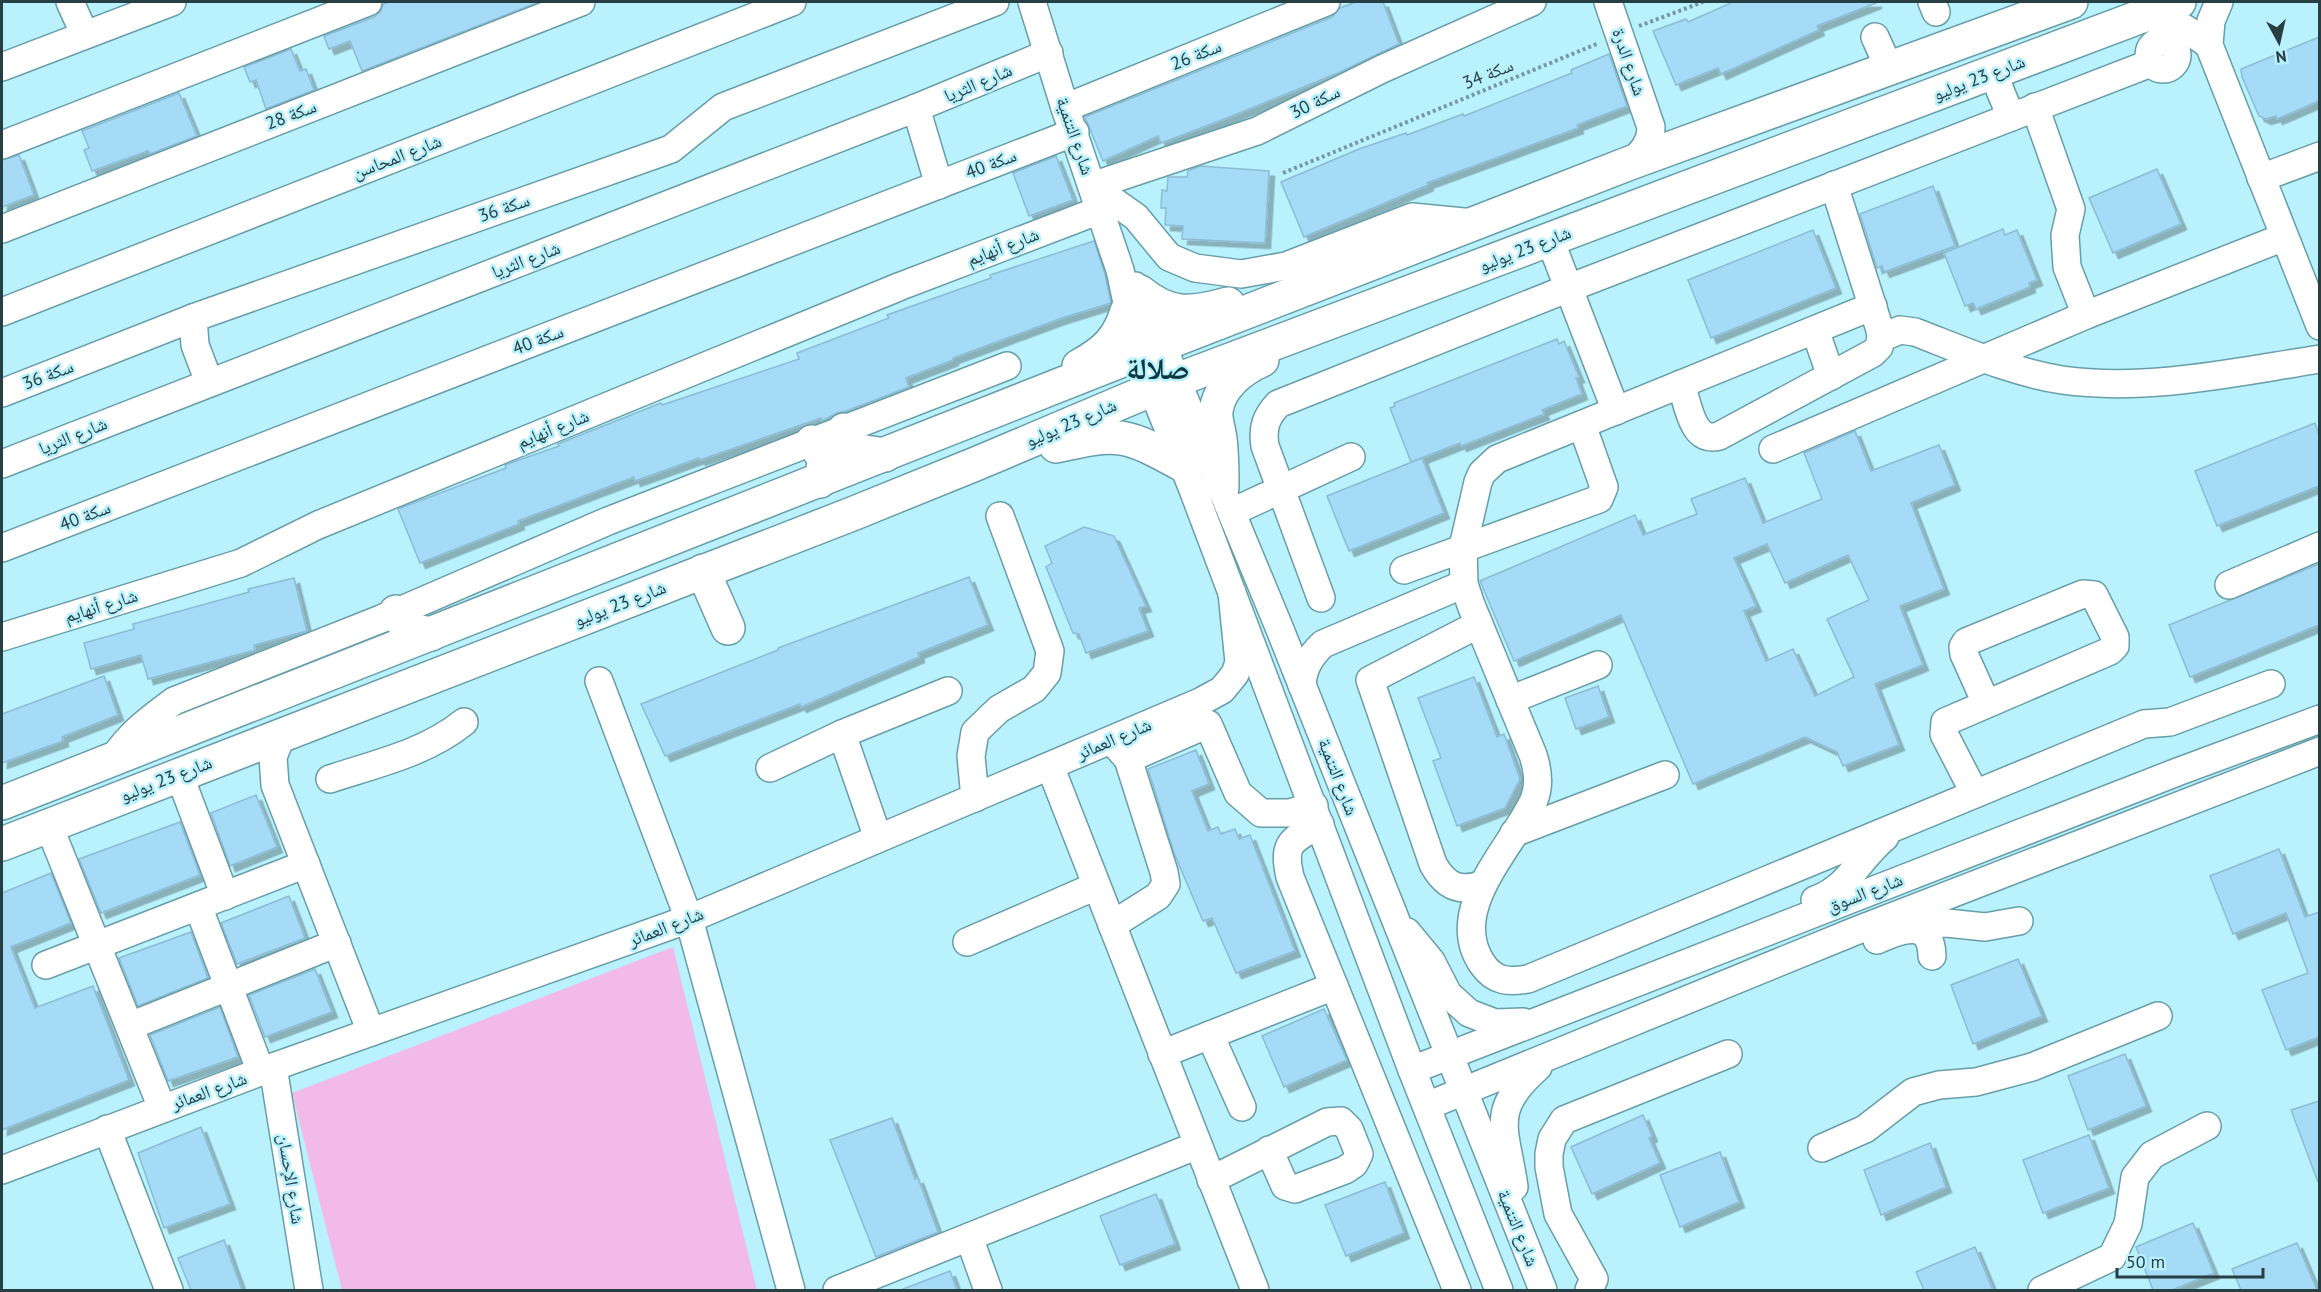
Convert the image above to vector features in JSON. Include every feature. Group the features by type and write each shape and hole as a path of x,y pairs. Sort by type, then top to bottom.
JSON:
{"main road":[{"name":"شارع 23 يوليو","path":"2,803 1474,223 1693,139 2071,2"},
{"name":"شارع 23 يوليو","path":"2,844 978,463 1164,385 2179,2"},
{"path":"1005,408 1029,387 1081,365 1110,344 1120,333 1129,291 1163,308 1186,312 1199,312 1272,292 1291,295"},
{"path":"1227,500 1216,412 1223,393 1228,384 1244,369 1299,342 1309,331"},
{"path":"844,430 853,450 885,455"},
{"path":"978,463 1096,436 1110,435 1136,441 1183,465"},
{"path":"812,442 822,453 825,466 820,481"},
{"path":"703,571 728,628"},
{"path":"388,615 408,629 431,634"},
{"path":"376,656 389,634 388,615"}],"street":[{"path":"70,2 85,35"},
{"path":"2,67 172,2"},
{"path":"2,144 368,2"},
{"name":"سكة 28","path":"2,229 581,2"},
{"name":"شارع المحاسن","path":"2,312 792,2"},
{"name":"سكة 36","path":"2,393 193,318 671,149 723,107 995,2"},
{"name":"شارع التنمية","path":"1032,2 1070,120 1105,201 1129,291 1149,350 1164,385 1227,500 1543,1290"},
{"name":"سكة 26","path":"1070,120 1326,2"},
{"name":"سكة 30","path":"1105,201 1132,173 1257,131 1382,69 1532,2"},
{"name":"شارع الدرة","path":"1608,2 1650,122"},
{"path":"2219,2 2211,21 2209,45 2319,326"},
{"path":"2135,18 2165,18 2188,30 2209,45"},
{"path":"1875,37 1889,68"},
{"name":"شارع الثريا","path":"2,464 916,108 1049,53"},
{"path":"1321,598 1263,435 1265,423 1278,404 1569,288 2151,63"},
{"path":"1994,73 2023,112 2071,209 2065,236 2067,267 2086,315"},
{"path":"916,108 939,185"},
{"name":"سكة 40","path":"2,548 939,185 1070,120"},
{"path":"1650,122 1667,138 1681,141 1693,139"},
{"path":"1630,163 1644,150 1649,141 1652,133 1650,122"},
{"path":"2261,178 2319,156"},
{"path":"1681,384 1697,429 1702,436 1711,438 1719,436 1873,353 1879,346 1881,338 1873,306 1834,185"},
{"path":"1105,201 1136,217 1169,257 1195,268 1241,274 1286,266 1412,217 1474,223"},
{"name":"شارع أنهايم","path":"2,637 241,563 318,525 1105,201"},
{"path":"1760,414 1776,459 1985,358 2086,315 2284,237"},
{"path":"1550,240 1616,411"},
{"path":"1873,306 1497,459 1488,465 1478,482 1463,548 1464,584 1533,755 1539,778 1533,801 1483,884 1471,925 1480,961 1488,971 1501,980 1528,979 2144,724 2170,722 2271,684"},
{"path":"193,318 195,345 209,382"},
{"path":"1815,330 1831,376"},
{"path":"1881,338 1900,330 1915,332 2036,375 2092,383 2183,380 2319,359"},
{"path":"114,758 124,743 152,717 174,701 388,615 608,521 1007,366"},
{"name":"شارع التنمية","path":"1164,385 1183,465 1412,1070 1499,1290"},
{"path":"1404,570 1599,499 1604,487 1582,424"},
{"path":"1227,500 1281,489 1351,457"},
{"path":"975,798 971,756 975,732 999,709 1034,689 1047,673 1050,651 1000,516"},
{"path":"2229,585 2319,546"},
{"path":"1302,685 1305,666 1323,644 1464,584"},
{"name":"شارع العمائر","path":"2,1170 162,1108 689,919 1050,766 1120,749 1204,713 1236,674 1239,662 1232,592"},
{"path":"1976,794 1944,734 1945,722 2110,651 2115,646 2115,637 2094,595 2083,594 1966,642 1963,647 1964,654 1986,703"},
{"path":"1479,624 1370,680 1433,864 1439,875 1454,887 1472,888 1483,884"},
{"path":"1279,627 1299,642 1323,644"},
{"path":"1510,700 1598,664"},
{"path":"599,681 689,919 791,1290"},
{"path":"770,768 842,734 948,691"},
{"path":"1204,713 1238,793 1261,813 1317,815"},
{"name":"شارع السوق","path":"1412,1070 2319,719"},
{"path":"330,779 433,743 464,722"},
{"path":"282,734 273,758 275,785 371,1032"},
{"path":"842,734 878,838"},
{"path":"1112,925 1158,896 1166,884 1164,872 1120,749"},
{"name":"شارع السوق","path":"1427,1106 2319,750"},
{"path":"224,757 254,768 275,785"},
{"path":"1050,766 1255,1290"},
{"path":"179,774 225,896"},
{"path":"1514,833 1665,776"},
{"path":"1317,815 1291,842 1287,852 1290,877 1457,1290"},
{"path":"1740,942 1774,917 1828,896 1841,886 1883,838 1903,824"},
{"path":"49,826 162,1108"},
{"path":"1799,867 1823,862 1837,866 1841,872 1841,879 1838,886 1828,896"},
{"path":"46,965 306,864"},
{"path":"967,942 1096,886"},
{"name":"شارع الإحسان","path":"198,906 228,987 267,1070 309,1290"},
{"path":"1753,974 1806,970 1894,933 1928,924 1947,923 1985,927 2019,921"},
{"path":"1395,922 1420,947 1431,961 1448,994 1468,1013 1495,1023 1539,1021"},
{"path":"1908,929 1920,931 1927,936 1932,944 1932,956"},
{"path":"130,1026 337,943"},
{"path":"1162,1054 1334,986"},
{"path":"1822,1148 1866,1129 1913,1092 1939,1085 1976,1082 2032,1067 2158,1016"},
{"path":"1210,1035 1242,1107"},
{"path":"1589,1290 1594,1279 1558,1214 1549,1167 1552,1139 1564,1120 1728,1054"},
{"path":"1511,1211 1514,1187 1505,1135 1506,1107 1519,1083 1546,1058"},
{"path":"2042,1290 2112,1257 2128,1224 2135,1178 2152,1155 2207,1126"},
{"path":"107,1129 169,1290"},
{"path":"837,1290 1198,1145"},
{"path":"1211,1180 1269,1150"},
{"path":"969,1237 988,1290"}],"path":[{"name":"سكة 34","path":"1283,173 1619,34 1703,2"}],"shaded area":[{"path":"673,947 757,1290 342,1290 292,1093"}],"building":[{"path":"390,2 539,2 362,71 350,41 329,49 324,36 374,17 381,11 383,4"},
{"path":"1356,2 1383,2 1399,44 1338,73 1222,120 1161,143 1158,136 1103,161 1085,117 1332,17 1340,8"},
{"path":"1733,2 1876,3 1817,26 1819,30 1721,74 1718,68 1676,85 1653,31 1686,19 1688,22"},
{"path":"2319,37 2319,101 2277,119 2276,116 2266,119 2259,116 2242,77 2241,69"},
{"path":"291,49 300,71 306,69 314,90 266,109 256,80 250,82 244,67"},
{"path":"1609,54 1627,106 1577,125 1578,128 1427,183 1428,185 1304,237 1281,182 1359,149 1406,133 1407,135 1463,114 1464,116 1572,73 1571,70"},
{"path":"179,93 197,136 150,154 148,151 92,171 84,150 89,148 82,131"},
{"path":"19,155 34,195 2,207 2,160"},
{"path":"1056,156 1073,200 1029,216 1013,173"},
{"path":"1200,166 1269,171 1265,243 1182,239 1183,226 1165,225 1166,208 1161,208 1162,190 1167,191 1168,177 1187,177 1188,171"},
{"path":"2157,169 2181,224 2113,253 2089,198"},
{"path":"1933,186 1955,246 1884,272 1882,266 1877,268 1860,214"},
{"path":"2003,229 2005,235 2017,230 2037,280 2029,283 2030,287 1976,309 1973,303 1965,306 1944,253"},
{"path":"1813,230 1836,288 1711,338 1688,280"},
{"path":"1094,241 1105,274 1111,303 1062,318 953,358 953,360 906,378 909,387 837,413 822,421 821,418 635,481 634,477 518,521 519,524 420,563 398,509 506,468 505,465 559,446 558,444 661,403 662,405 799,359 797,353 889,318 887,315 991,278 990,275"},
{"path":"1557,339 1559,344 1564,341 1579,377 1576,378 1582,394 1542,410 1544,414 1461,446 1460,443 1411,462 1390,408 1395,406 1394,403"},
{"path":"2315,423 2319,435 2319,486 2217,526 2195,471"},
{"path":"1855,431 1871,471 1939,445 1955,485 1911,503 1944,589 1900,606 1923,665 1875,684 1899,745 1843,766 1837,752 1805,737 1693,784 1621,615 1514,661 1480,581 1635,515 1643,535 1697,514 1691,499 1745,478 1763,523 1822,499 1804,453","holes":["1767,544 1785,583 1848,555 1869,600 1827,619 1854,677 1815,696 1793,649 1766,661 1744,611 1756,606 1734,558"]},
{"path":"1422,458 1444,513 1349,551 1327,496"},
{"path":"1084,527 1114,536 1146,606 1139,608 1148,631 1086,653 1079,634 1073,633 1046,567 1052,563 1045,546"},
{"path":"2319,564 2319,625 2190,677 2169,625"},
{"path":"969,577 988,625 918,653 919,657 801,707 800,704 665,756 641,704 778,650 778,648"},
{"path":"294,578 307,631 254,645 255,650 148,679 141,655 91,669 84,643 134,629 133,624 249,592 248,589"},
{"path":"104,676 118,715 62,737 63,741 2,763 2,714"},
{"path":"1474,677 1497,737 1504,734 1520,779 1505,808 1457,826 1433,761 1441,758 1418,698"},
{"path":"1598,686 1609,717 1576,729 1565,698"},
{"path":"1196,750 1209,784 1192,791 1208,831 1218,827 1221,834 1235,829 1239,839 1250,835 1295,951 1236,973 1212,918 1203,921 1174,853 1148,769"},
{"path":"256,795 277,847 230,866 211,813"},
{"path":"180,822 200,875 101,913 79,859"},
{"path":"2279,849 2305,917 2319,912 2319,1037 2286,1050 2262,990 2308,973 2286,913 2233,934 2210,876"},
{"path":"51,873 71,923 11,947 35,1008 93,986 129,1080 2,1130 2,893"},
{"path":"289,896 305,938 237,964 221,923"},
{"path":"191,932 208,978 138,1006 119,958"},
{"path":"2018,959 2042,1016 1973,1044 1951,985"},
{"path":"315,969 332,1012 265,1037 249,995"},
{"path":"220,1007 238,1057 168,1081 150,1035"},
{"path":"1324,1009 1347,1060 1284,1087 1262,1036"},
{"path":"2125,1054 2146,1106 2088,1130 2068,1076"},
{"path":"2319,1101 2319,1182 2318,1182 2291,1110"},
{"path":"1643,1115 1652,1136 1649,1138 1660,1163 1592,1194 1571,1147"},
{"path":"892,1118 938,1232 876,1257 830,1140"},
{"path":"201,1127 230,1204 164,1228 138,1153"},
{"path":"2089,1135 2109,1188 2043,1213 2023,1160"},
{"path":"1930,1143 1946,1187 1881,1215 1864,1170"},
{"path":"1720,1152 1739,1202 1680,1227 1660,1175"},
{"path":"1385,1182 1404,1233 1346,1256 1325,1205"},
{"path":"1156,1194 1175,1244 1120,1265 1100,1216"},
{"path":"2193,1223 2214,1273 2172,1290 2153,1290 2136,1247"},
{"path":"224,1240 242,1290 191,1290 178,1258"},
{"path":"2297,1243 2317,1290 2241,1290 2232,1269"},
{"path":"1975,1247 1993,1290 1924,1290 1916,1272"},
{"path":"950,1271 957,1290 903,1290 903,1289"}],"district":[{"name":"صلالة","path":"1158,369"}]}
